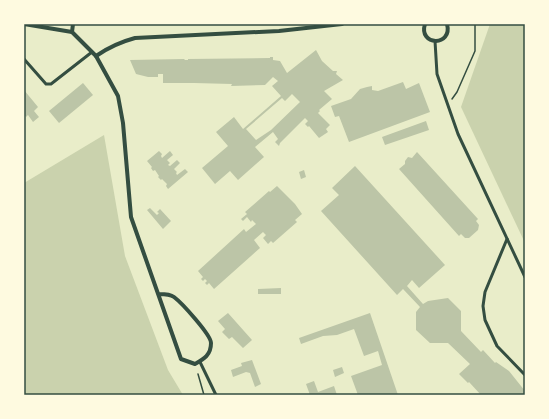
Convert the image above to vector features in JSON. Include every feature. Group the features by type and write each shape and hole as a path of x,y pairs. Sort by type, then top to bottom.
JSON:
{"street":[{"path":"24,24 72,32 96,56 118,96 123,123 131,217 181,359 195,364 207,358 212,341 204,328 173,296 159,294"},
{"path":"72,24 72,32"},
{"path":"96,56 107,48 135,38 279,31 342,24"},
{"path":"424,24 424,29 428,39 436,41 446,36 447,24"}],"lane":[{"path":"436,41 438,74 458,134 525,277"},
{"path":"24,59 46,84 51,84 92,52"},
{"path":"507,239 485,292 483,306 485,320 497,346 525,375"},
{"path":"200,362 216,395"}],"path":[{"path":"448,104 457,92 475,51 475,24"},
{"path":"195,364 204,395"}],"green space":[{"path":"490,24 525,24 525,243 461,107"},
{"path":"104,135 125,256 168,370 183,395 24,395 24,183"}],"building":[{"path":"316,50 322,61 333,71 337,71 336,74 343,80 324,91 332,99 319,110 320,111 318,113 330,125 326,129 328,132 319,138 309,126 308,127 305,124 308,121 305,118 280,143 279,146 275,142 278,139 273,132 255,147 264,157 238,180 230,171 215,184 202,168 228,146 216,132 234,117 243,129 281,96 272,86 278,81 273,77 265,85 231,86 232,84 163,83 163,74 158,74 158,77 148,77 136,74 130,60 188,60 273,57 273,60 280,61 287,73","holes":["292,94 300,102 271,130 256,140 246,129 282,98 285,101"]},
{"path":"403,82 406,89 419,83 430,112 349,142 339,116 335,117 331,106 351,99 360,89 372,86 372,90 378,91"},
{"path":"83,83 93,95 59,123 49,111"},
{"path":"24,90 38,107 34,111 39,117 33,122 28,115 26,117 24,114"},
{"path":"426,121 429,130 385,145 382,137"},
{"path":"159,151 162,154 162,158 170,151 173,155 167,160 170,163 168,165 170,166 177,160 180,163 174,169 177,172 177,175 185,169 188,172 168,189 166,186 167,184 158,177 159,176 155,170 153,171 151,168 152,167 147,161"},
{"path":"417,152 478,219 476,221 479,225 478,230 469,238 465,238 461,234 459,236 399,169 405,164 408,157 412,158"},
{"path":"355,166 445,265 419,288 412,280 407,286 423,304 428,301 448,298 461,311 461,331 481,352 483,350 495,363 496,362 509,371 525,391 525,395 481,395 459,374 470,364 448,343 430,343 416,330 416,312 420,307 403,289 397,295 321,211 339,195 332,188"},
{"path":"304,170 306,177 301,179 299,172"},
{"path":"277,186 295,204 302,214 295,220 297,222 273,243 271,241 268,244 263,238 266,235 263,232 254,240 260,248 214,289 209,283 207,285 205,283 207,281 205,279 203,281 201,279 203,277 198,271 244,229 246,232 256,224 252,220 251,222 247,217 243,221 241,219 247,214 245,212"},
{"path":"150,208 157,215 159,213 157,212 160,209 171,221 163,229 147,210"},
{"path":"281,288 281,294 258,294 258,289"},
{"path":"228,313 252,340 243,348 232,337 229,339 222,332 225,329 218,321"},
{"path":"370,313 398,395 358,395 351,376 382,365 378,351 364,356 354,329 337,335 323,336 301,344 299,338"},
{"path":"252,360 261,384 255,387 250,373 246,372 233,377 231,370 242,366 241,363"},
{"path":"342,367 344,373 335,377 333,370"},
{"path":"314,381 318,392 334,386 337,395 310,395 306,384"}]}
